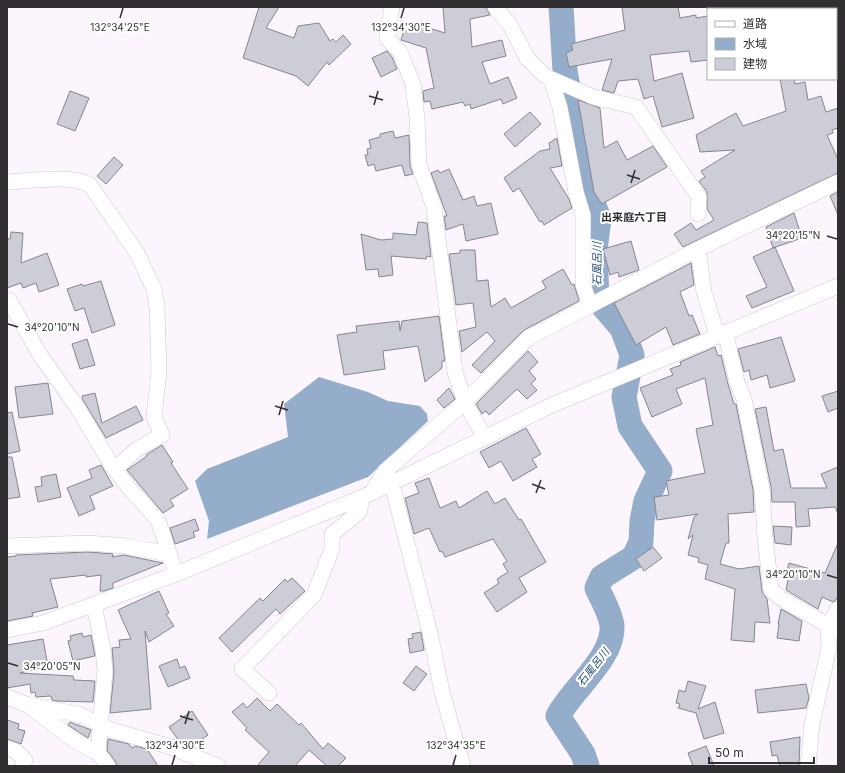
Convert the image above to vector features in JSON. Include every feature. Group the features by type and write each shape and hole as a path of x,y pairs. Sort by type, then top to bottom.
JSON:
{"street":[{"path":"392,7 387,38 400,52 413,84 417,118 419,165 434,207 440,246 449,336 455,372 465,402 485,438"},
{"path":"495,7 510,25 527,58 544,76 593,97 636,107 699,197 698,214"},
{"path":"555,81 576,192 583,215 583,284 596,303"},
{"path":"7,182 71,180 82,181 90,185 137,253 154,289 157,307 159,371 154,417 162,435 137,449 115,469"},
{"path":"269,693 242,669 314,595 332,549 332,534 359,512 368,495 385,471 465,402 528,338 698,249 838,182"},
{"path":"698,249 704,292 721,334 744,399 762,488 765,537 771,590 782,599 833,629"},
{"path":"7,630 43,623 176,574 368,495 550,406 638,368 838,286"},
{"path":"8,300 40,355 76,407 115,469 129,488 158,520 176,574"},
{"path":"392,484 430,633 442,692 463,766"},
{"path":"7,546 88,543 125,546 169,554"},
{"path":"94,604 103,649 105,671 98,753"},
{"path":"808,766 812,724 838,609"},
{"path":"7,697 28,705 78,714 111,730 168,746 218,766"},
{"path":"28,705 75,741 98,753 108,766"},
{"path":"7,748 16,751 24,760 23,766"}],"water":[{"path":"319,377 368,392 388,401 420,406 427,414 428,421 368,477 207,539 209,521 195,481 207,469 288,437 284,404"}],"building":[{"path":"259,7 279,7 266,28 294,38 298,26 319,23 330,41 333,39 336,42 343,35 351,44 329,65 327,62 308,86 296,76 243,58"},
{"path":"443,7 486,7 490,15 470,19 472,47 502,40 506,56 482,62 490,84 508,77 517,98 503,104 501,99 471,109 470,104 465,106 463,102 432,109 430,101 424,102 423,91 434,88 426,48 401,40 405,26 408,27 410,22 445,33"},
{"path":"622,7 678,7 680,18 696,15 696,18 707,16 707,60 691,62 689,51 650,55 654,81 682,73 694,118 662,127 653,96 644,99 638,79 618,81 614,93 602,90 612,59 569,67 566,53 573,50 571,44 625,30"},
{"path":"387,51 392,57 397,69 381,77 372,58"},
{"path":"780,80 794,80 795,84 805,82 808,100 821,96 826,112 838,108 838,128 832,130 833,133 827,135 838,159 838,173 683,247 674,234 691,223 696,230 714,220 707,209 707,192 699,181 705,177 701,171 735,150 700,152 696,135 736,113 743,126 786,111"},
{"path":"70,91 89,98 75,131 57,124"},
{"path":"578,100 600,108 604,148 617,141 627,160 653,146 667,167 602,204 594,192"},
{"path":"530,112 541,124 515,147 504,134"},
{"path":"393,131 395,138 409,135 410,166 413,174 405,176 402,165 376,171 374,164 368,166 365,155 368,155 367,149 371,148 369,140 380,137 380,134"},
{"path":"557,138 562,166 550,168 569,199 572,208 544,225 542,221 540,222 519,188 513,192 504,178 540,151 550,149 549,143"},
{"path":"114,157 123,165 106,184 97,176"},
{"path":"449,169 463,200 474,196 477,206 491,203 498,234 466,241 463,224 446,230 444,216 447,216 431,173 438,170 440,173"},
{"path":"838,192 838,215 830,196"},
{"path":"794,213 802,238 773,248 766,227"},
{"path":"418,222 427,223 431,257 427,256 426,259 391,256 393,275 379,277 378,269 366,270 361,234 381,240 393,239 393,233 416,235"},
{"path":"11,232 23,233 21,263 47,253 59,285 39,292 36,283 23,288 21,283 7,288 7,239 10,239"},
{"path":"631,241 639,270 619,277 618,272 610,275 603,249"},
{"path":"775,247 794,291 752,308 746,296 767,287 753,257"},
{"path":"460,250 475,250 477,281 488,280 491,307 505,298 511,308 546,288 542,281 563,269 572,285 574,284 579,301 524,330 481,373 472,365 495,341 487,332 462,352 459,331 476,327 473,303 456,305 449,254 460,253"},
{"path":"691,263 694,285 680,292 689,316 692,315 700,334 673,345 666,327 636,345 614,303"},
{"path":"101,281 115,325 92,333 84,308 75,311 67,289 82,284 83,286"},
{"path":"439,316 445,361 442,361 442,368 425,382 418,346 383,351 385,369 344,375 337,335 357,332 356,326 399,321 400,331 402,321"},
{"path":"781,337 795,381 770,388 767,375 751,380 749,370 744,372 738,349"},
{"path":"87,339 95,365 80,369 72,344"},
{"path":"715,347 718,356 721,355 734,404 736,404 753,490 754,512 728,514 729,543 726,543 720,564 739,569 759,566 762,591 767,599 770,623 755,622 754,642 731,640 735,589 705,579 708,565 698,562 699,558 688,555 693,535 688,539 694,517 698,514 657,520 654,497 669,495 666,481 705,473 696,429 713,425 705,378 676,389 682,404 652,417 640,388 673,375 670,369 681,365 680,362"},
{"path":"528,351 538,362 529,371 536,379 531,384 537,390 527,399 517,389 489,415 486,411 482,414 476,404"},
{"path":"48,383 53,414 19,418 15,387"},
{"path":"449,388 455,399 444,408 437,400"},
{"path":"838,391 838,408 828,412 822,396"},
{"path":"95,393 102,423 136,406 143,420 106,438 82,396"},
{"path":"766,407 774,451 783,449 791,488 827,488 821,474 838,467 838,514 835,507 808,509 810,526 796,527 795,502 772,502 771,487 755,409"},
{"path":"12,412 20,451 7,454 7,413"},
{"path":"526,428 541,454 532,459 537,467 513,481 501,461 489,468 480,452"},
{"path":"162,445 173,462 171,463 188,489 170,500 174,506 163,513 127,470"},
{"path":"7,457 12,457 20,497 7,499"},
{"path":"101,465 113,486 90,496 95,509 79,516 67,488 92,478 89,470"},
{"path":"56,474 61,497 38,502 35,487 42,486 41,477"},
{"path":"429,478 440,508 456,501 459,508 487,491 495,504 505,498 519,520 521,519 546,562 519,578 527,592 497,612 484,593 499,583 497,579 508,572 503,564 507,561 493,539 445,557 442,551 440,552 429,528 414,534 405,498 419,493 415,483"},
{"path":"195,519 199,530 193,532 195,537 175,544 170,528"},
{"path":"773,526 792,527 791,545 775,543"},
{"path":"838,543 838,596 836,600 833,602 822,597 818,609 786,590 789,575 786,574 789,563 825,573"},
{"path":"653,547 662,558 644,571 636,559"},
{"path":"88,552 113,554 112,557 124,555 163,563 113,583 113,588 104,591 100,591 101,575 50,579 58,607 32,613 33,616 7,621 7,557 16,555"},
{"path":"292,578 305,591 280,614 276,609 232,652 219,638 260,598 263,601 285,579 287,582"},
{"path":"159,591 169,613 166,614 174,626 149,642 145,631 151,709 110,713 114,672 112,648 120,647 119,640 131,639 118,610"},
{"path":"781,609 802,621 799,641 777,638"},
{"path":"421,632 424,650 410,653 408,639 413,638 412,634"},
{"path":"82,633 83,637 91,635 95,656 73,661 68,641 71,640 70,636"},
{"path":"43,639 48,666 20,673 73,676 74,680 95,681 93,702 55,701 52,700 51,696 36,697 35,692 31,693 30,684 7,688 7,645"},
{"path":"177,659 180,668 185,666 190,678 168,687 159,666"},
{"path":"416,666 427,674 414,691 403,683"},
{"path":"688,681 706,686 698,709 715,702 724,733 704,739 696,713 678,708 680,704 676,703 679,690 685,692"},
{"path":"806,684 809,698 806,708 758,713 755,690"},
{"path":"257,698 270,711 277,704 299,725 301,723 323,749 328,743 346,758 338,766 327,766 309,750 295,766 257,766 269,752 245,730 247,728 232,712 243,703 247,708"},
{"path":"192,711 208,735 192,746 179,741 169,727"},
{"path":"7,720 19,724 18,729 25,731 21,744 7,739"},
{"path":"70,722 91,730 88,738 68,725"},
{"path":"800,737 799,766 780,766 777,755 772,756 770,742"},
{"path":"108,739 129,744 132,748 135,746 147,749 158,766 117,766 107,750"},
{"path":"706,746 714,766 693,766 688,753"}],"waterway":[{"name":"石風呂川","path":"561,7 565,71 587,187 599,219 595,250 597,299 622,328 632,355 624,397 630,426 660,471 646,501 642,521 641,542 634,557 602,577 597,588 611,621 611,638 606,650 591,673 564,706 558,716 583,754 587,766"}],"district":[{"name":"出来庭六丁目","path":"634,217"}]}
